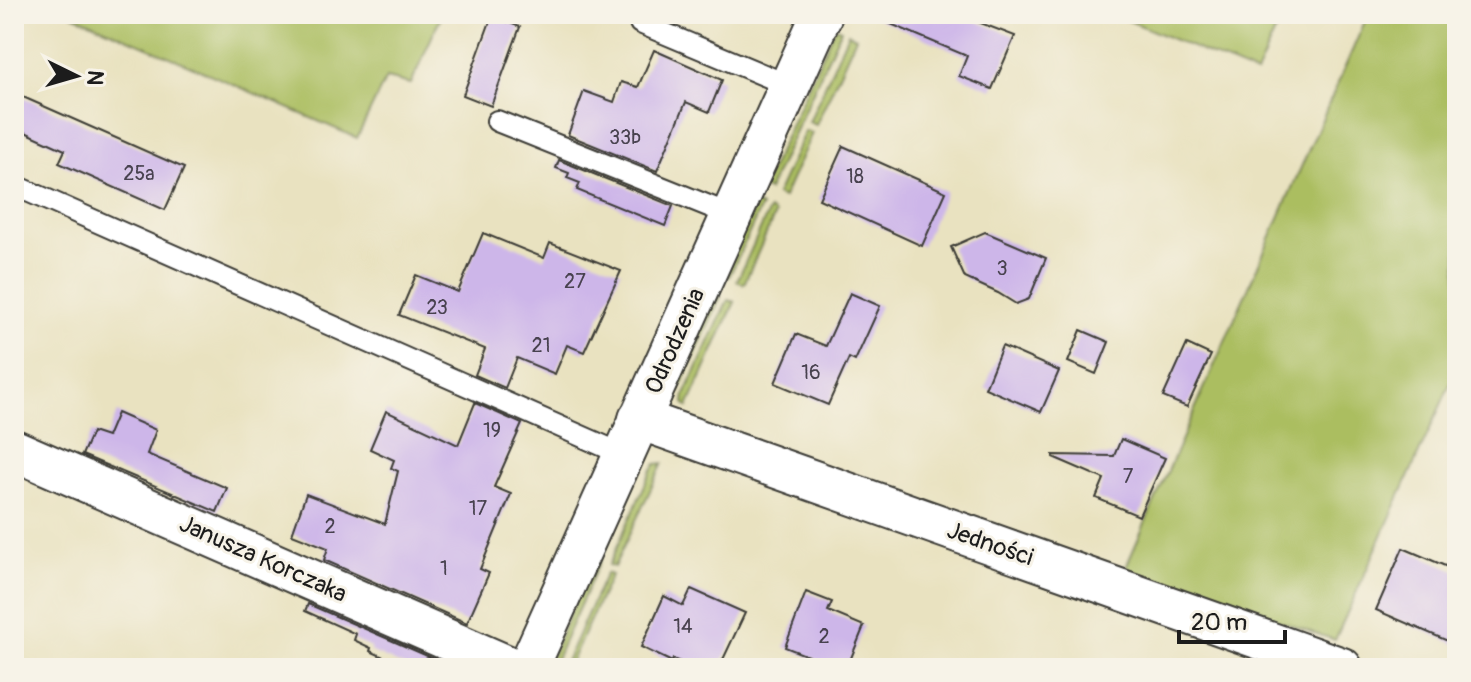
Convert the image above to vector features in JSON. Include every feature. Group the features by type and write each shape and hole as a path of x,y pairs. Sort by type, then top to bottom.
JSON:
{"street":[{"name":"Odrodzenia","path":"528,668 822,14"},
{"name":"Jedności","path":"639,419 1342,668"},
{"name":"Janusza Korczaka","path":"14,450 512,668"}],"lane":[{"path":"640,23 790,86"},
{"path":"497,121 731,215"},
{"path":"14,185 624,455"}],"green space":[{"path":"71,14 442,14 411,84 386,78 357,138"},
{"path":"1113,14 1283,14 1256,74"},
{"path":"1356,14 1457,14 1457,369 1335,640 1125,569 1366,19"},
{"path":"835,27 841,29 768,191 762,188"},
{"path":"848,33 856,37 816,125 809,122"},
{"path":"805,131 812,133 783,198 776,195"},
{"path":"755,204 761,207 729,277 724,275"},
{"path":"769,210 775,214 744,284 737,281"},
{"path":"714,294 721,297 676,398 671,393"},
{"path":"728,300 735,302 688,407 684,403 685,395"},
{"path":"663,463 614,567 609,565 651,471 656,464"},
{"path":"619,502 625,505 552,668 546,668"},
{"path":"606,573 611,575 568,668 563,668"}],"building":[{"path":"867,14 957,14 1015,36 992,89 959,76 967,56"},
{"path":"492,16 520,27 491,106 463,95"},
{"path":"654,50 722,80 709,112 686,102 657,171 568,135 584,91 614,102 621,82 638,87"},
{"path":"14,93 184,168 165,210 59,163 65,150 14,127"},
{"path":"843,146 946,192 922,246 819,199"},
{"path":"559,160 673,206 665,226 577,190 580,183 567,178 569,173 556,168"},
{"path":"985,232 1046,258 1029,299 1016,304 965,278 951,247"},
{"path":"483,233 544,258 550,243 621,271 584,352 567,345 555,374 517,358 505,388 475,375 485,349 399,315 416,275 458,292"},
{"path":"850,293 880,306 855,361 849,358 828,405 775,383 796,334 826,346"},
{"path":"1081,330 1109,342 1096,374 1068,362"},
{"path":"1187,344 1211,355 1187,407 1163,397"},
{"path":"1002,346 1059,371 1041,412 985,388"},
{"path":"475,403 522,424 494,487 511,494 480,569 489,573 467,623 324,560 328,548 292,534 306,494 385,524 398,471 391,468 394,460 370,449 386,411 458,445"},
{"path":"117,413 156,430 147,454 227,488 217,512 82,455 92,432 107,437"},
{"path":"1121,439 1165,458 1139,516 1096,498 1104,479 1053,457 1114,456"},
{"path":"1403,548 1457,571 1457,645 1376,610"},
{"path":"691,589 745,613 719,668 695,668 673,659 672,662 641,647 664,596 683,606"},
{"path":"806,592 832,602 828,611 864,626 847,668 838,668 785,647"},
{"path":"308,604 448,665 446,668 408,668 370,651 371,648 354,640 356,634 305,611"}]}
